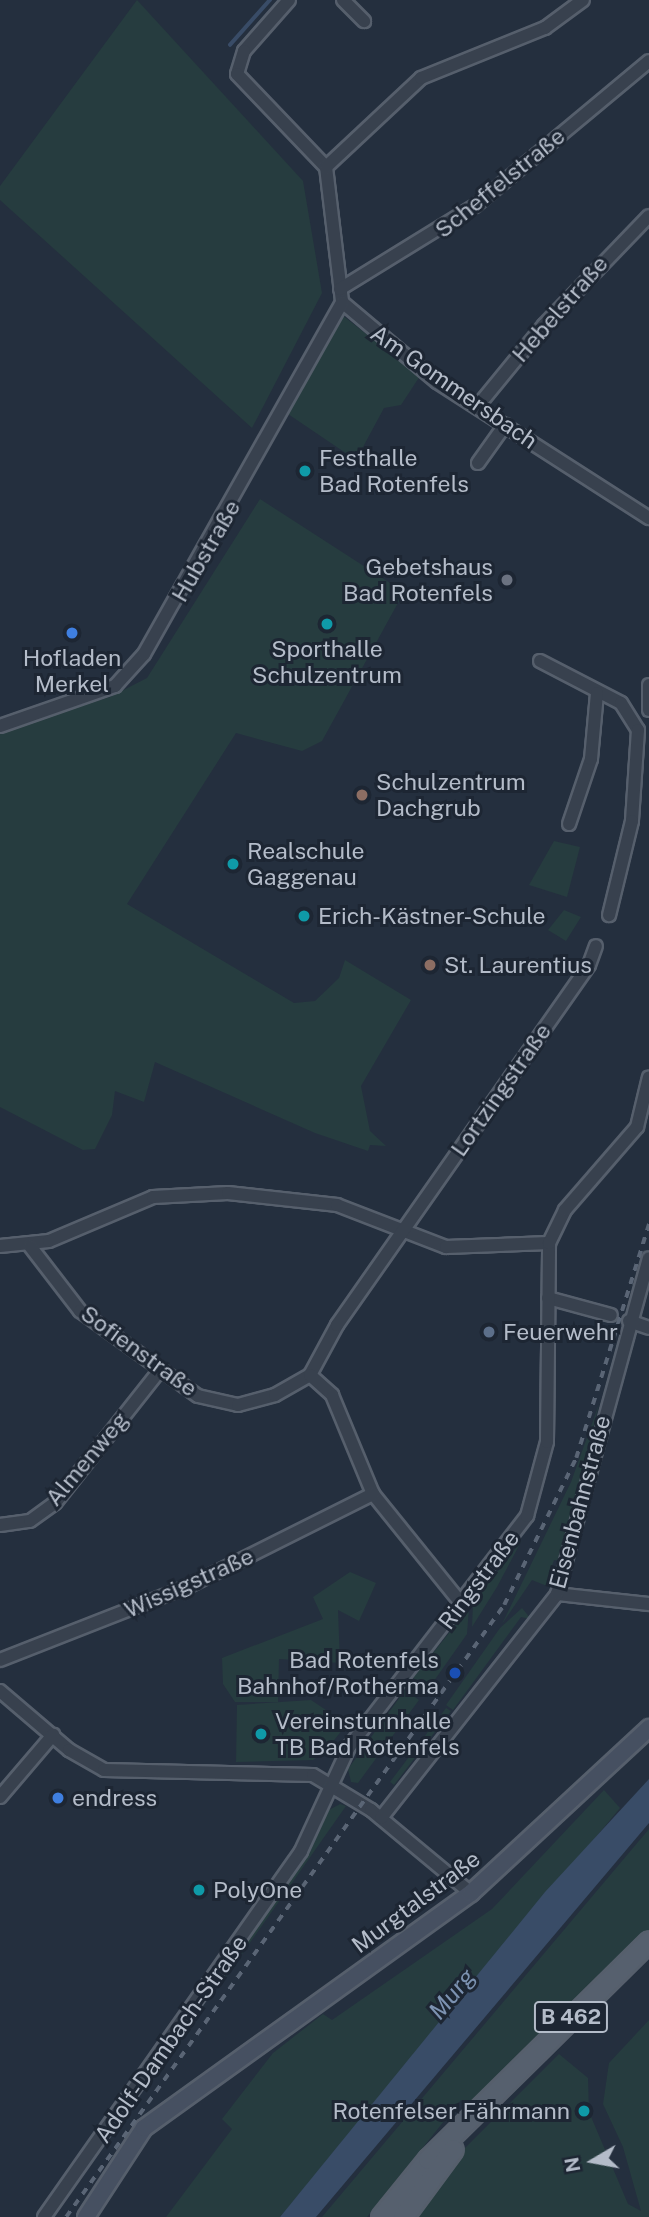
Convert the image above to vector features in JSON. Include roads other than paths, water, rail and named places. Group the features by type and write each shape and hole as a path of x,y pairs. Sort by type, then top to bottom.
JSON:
{"main road":[{"name":"B 462","path":"381,2217 428,2159 495,2097 649,1941"},
{"name":"B 462","path":"402,2217 495,2097"}],"street":[{"path":"289,0 244,51 237,74 326,167 341,295"},
{"path":"343,0 365,21"},
{"path":"326,167 421,78 545,28 583,0"},
{"name":"Scheffelstraße","path":"341,295 475,206 649,61"},
{"name":"Hebelstraße","path":"477,407 544,325 649,216"},
{"name":"Am Gommersbach","path":"341,295 367,328 477,407 649,518"},
{"name":"Hubstraße","path":"0,726 114,686 144,654 341,295"},
{"path":"478,463 505,425"},
{"path":"540,661 633,715 640,765 609,915"},
{"path":"649,685 649,710"},
{"path":"569,824 591,759 597,693"},
{"name":"Lortzingstraße","path":"402,1232 589,965 596,946"},
{"path":"0,1247 30,1246 172,1194 337,1205 402,1232 469,1250 549,1243 565,1210 643,1128 649,1077"},
{"name":"Sofienstraße","path":"30,1246 80,1311 198,1396 239,1405 275,1395 310,1375 402,1232"},
{"name":"Ringstraße","path":"328,1782 527,1516 544,1470 549,1243"},
{"name":"Eisenbahnstraße","path":"381,1818 557,1594 629,1321 649,1258"},
{"path":"548,1298 611,1315"},
{"path":"629,1321 649,1328"},
{"name":"Almenweg","path":"0,1525 30,1521 55,1503 160,1370"},
{"path":"310,1375 332,1395 373,1494 461,1603"},
{"name":"Wissigstraße","path":"0,1660 189,1586 373,1494"},
{"path":"557,1594 649,1604"},
{"path":"0,1691 53,1735 104,1770 290,1771 328,1782 381,1818 471,1893"},
{"name":"Murgtalstraße","path":"86,2217 144,2128 471,1893 649,1728"},
{"path":"0,1797 53,1735"},
{"name":"Adolf-Dambach-Straße","path":"44,2217 300,1851 328,1782"}],"water":[{"name":"Murg","path":"649,1779 649,1823 316,2217 280,2217 545,1892"}],"waterway":[{"path":"230,45 270,0"}],"railway":[{"path":"66,2217 504,1605 576,1458 649,1224"}],"place":[{"name":"Festhalle Bad Rotenfels","path":"305,471"},
{"name":"Gebetshaus Bad Rotenfels","path":"507,580"},
{"name":"Sporthalle Schulzentrum","path":"327,624"},
{"name":"Hofladen Merkel","path":"72,633"},
{"name":"Schulzentrum Dachgrub","path":"362,795"},
{"name":"Realschule Gaggenau","path":"233,864"},
{"name":"Erich-Kästner-Schule","path":"304,916"},
{"name":"St. Laurentius","path":"430,965"},
{"name":"Feuerwehr","path":"489,1332"},
{"name":"Bad Rotenfels Bahnhof/Rotherma","path":"455,1673"},
{"name":"Vereinsturnhalle TB Bad Rotenfels","path":"261,1734"},
{"name":"endress","path":"58,1798"},
{"name":"PolyOne","path":"199,1890"},
{"name":"Rotenfelser Fährmann","path":"584,2111"}]}
